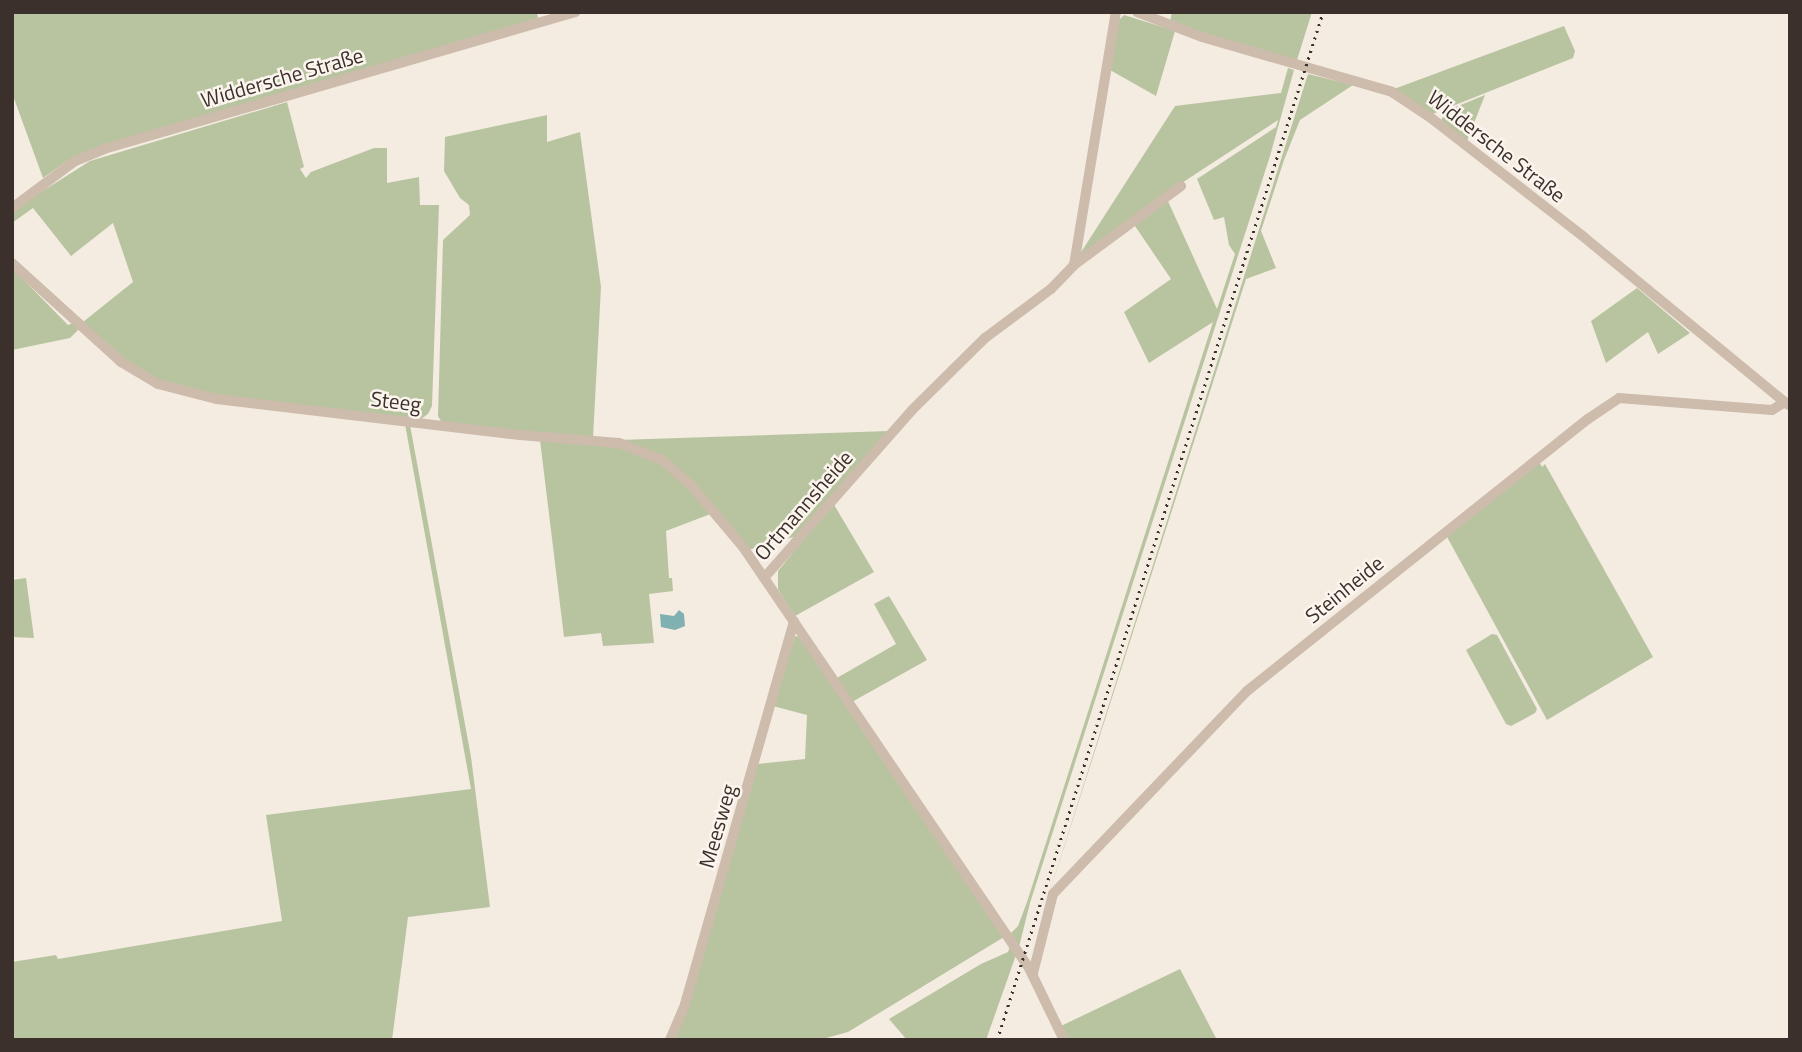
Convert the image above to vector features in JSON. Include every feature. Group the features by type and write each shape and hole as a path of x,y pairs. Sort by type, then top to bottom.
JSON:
{"street":[{"name":"Widdersche Straße","path":"12,208 75,161 104,149 576,12"},
{"path":"1074,265 1116,12"},
{"name":"Widdersche Straße","path":"1137,12 1202,37 1394,93 1431,118 1574,230 1724,355 1788,404"},
{"name":"Ortmannsheide","path":"1033,973 764,578 912,410 985,338 1051,289 1074,265 1181,186"},
{"name":"Steeg","path":"12,263 121,362 158,384 217,399 520,435 620,443 641,450 662,460 690,484 744,547 764,578"},
{"name":"Steinheide","path":"1033,973 1053,894 1247,691 1588,419 1619,398 1772,410 1788,404"},
{"name":"Meesweg","path":"670,1040 693,978 794,621"},
{"path":"1033,973 1064,1040"}],"green space":[{"path":"12,12 537,12 538,18 64,163 43,178 12,93"},
{"path":"1172,12 1312,12 1297,60 1268,55 1170,22"},
{"path":"1124,15 1175,31 1156,96 1110,70 1118,21"},
{"path":"1564,26 1575,51 1573,58 1430,115 1394,89"},
{"path":"1288,68 1294,70 1270,156 1030,903 1019,947 1011,933 1018,926 1027,902 1213,322 1149,363 1124,312 1171,279 1133,223 1167,199 1217,309 1235,254 1229,245 1224,217 1214,220 1197,179 1276,127 1278,120 1165,194 1076,260 1175,106 1281,93"},
{"path":"1308,74 1353,85 1300,120 1284,160 1261,231 1276,268 1246,279 1045,907"},
{"path":"1485,95 1467,141 1440,122 1446,111"},
{"path":"287,102 304,167 300,169 306,178 311,172 374,148 387,148 387,183 419,177 420,205 439,205 432,406 428,414 418,421 219,396 182,389 141,373 83,322 133,282 113,223 71,256 33,208 12,223 12,214 27,201 90,161"},
{"path":"547,115 547,142 580,132 601,287 593,438 442,423 438,416 443,240 470,215 469,205 460,198 444,171 445,137"},
{"path":"12,268 68,325 76,322 81,327 70,338 12,350"},
{"path":"1637,288 1690,333 1658,354 1648,332 1606,363 1591,321"},
{"path":"405,424 410,425 471,757 490,907 408,917 392,1040 12,1040 12,962 56,955 58,959 282,921 266,815 471,789"},
{"path":"889,431 797,536 748,550 687,477 618,440"},
{"path":"540,440 617,445 667,466 713,513 666,531 669,578 672,578 673,591 649,594 654,643 603,646 601,633 564,637"},
{"path":"1539,461 1542,467 1545,464 1653,657 1547,720 1446,535"},
{"path":"833,503 874,572 795,616 778,589 778,571"},
{"path":"26,578 34,638 12,637 12,580"},
{"path":"889,596 927,660 850,703 835,679 896,644 874,604"},
{"path":"1492,634 1497,635 1537,709 1535,713 1511,726 1506,724 1466,650"},
{"path":"795,636 799,637 1004,937 848,1032 819,1040 674,1040 758,764 805,759 807,715 773,706"},
{"path":"1010,946 1016,955 986,1040 907,1040 889,1019 981,964 1008,952"},
{"path":"1180,969 1217,1040 1066,1040 1061,1026"}],"water":[{"path":"679,610 684,614 685,626 675,630 661,627 660,614 674,616"}],"railway":[{"path":"997,1040 1323,12"}]}
